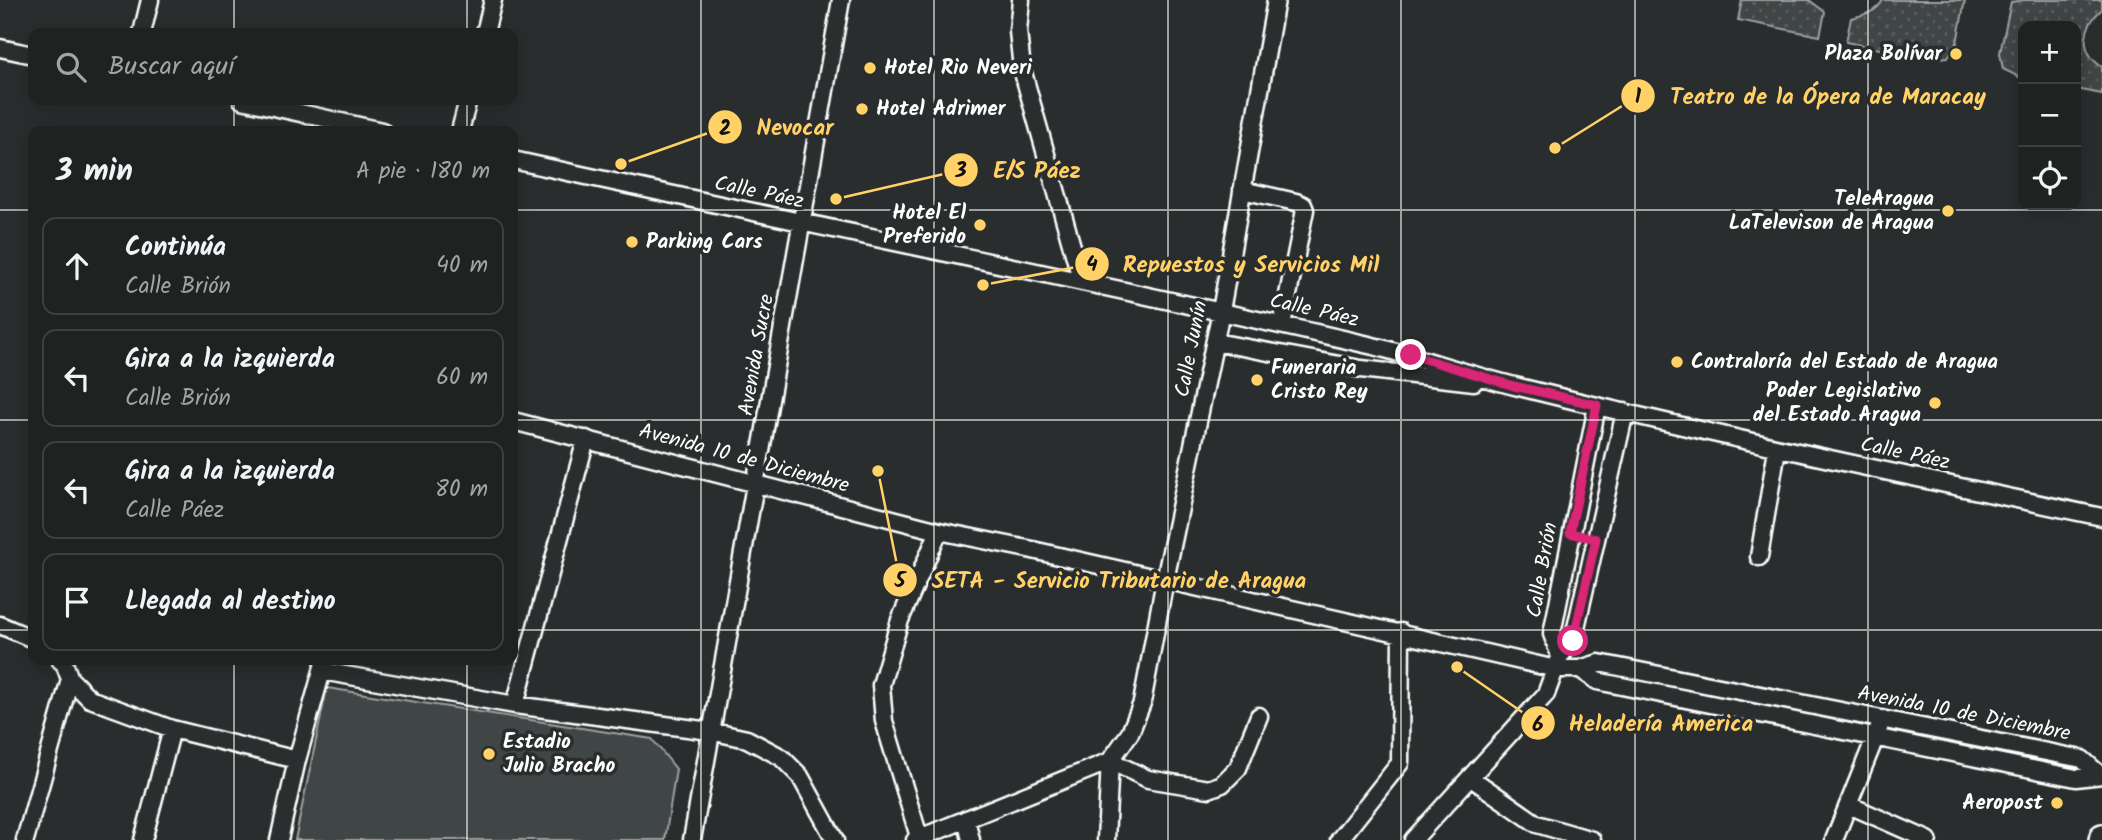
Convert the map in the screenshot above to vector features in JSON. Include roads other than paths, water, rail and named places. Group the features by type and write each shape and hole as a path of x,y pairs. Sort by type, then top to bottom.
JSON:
{"street":[{"path":"143,28 150,0"},
{"path":"486,28 493,0"},
{"name":"Avenida Sucre","path":"692,840 841,0"},
{"path":"1021,0 1018,31 1022,69 1082,282"},
{"name":"Calle Junín","path":"1111,761 1130,733 1142,703 1221,311 1276,0"},
{"path":"0,48 28,54"},
{"path":"265,105 360,126"},
{"path":"461,126 467,105"},
{"name":"Calle Páez","path":"518,161 801,224 1221,311 1411,355 1514,386 1777,449 2102,517"},
{"path":"1242,190 1296,201 1306,210 1282,325"},
{"path":"1215,342 1361,369 1514,386"},
{"name":"Calle Brión","path":"1558,662 1552,634 1597,405"},
{"name":"Calle Brión","path":"1558,662 1573,641 1625,412"},
{"name":"Avenida 10 de Diciembre","path":"518,422 939,531 1401,632 1558,662 1580,669 1597,681 2076,778 2101,775"},
{"path":"515,705 586,439"},
{"path":"1759,557 1777,449"},
{"path":"939,531 900,620 881,685 884,721 918,839 1111,761 1148,779 1209,789 1222,784 1238,768 1259,716"},
{"path":"1570,533 1596,539"},
{"path":"0,625 28,637"},
{"path":"1339,840 1400,763 1401,632"},
{"path":"1413,840 1546,694 1558,662"},
{"name":"Avenida 10 de Diciembre","path":"1580,669 1599,663 1881,719 2082,760 2101,775"},
{"path":"25,840 69,679 65,665"},
{"path":"279,840 323,665 515,705 747,739 781,757 800,776 835,840"},
{"path":"69,679 90,699 172,729 297,760"},
{"path":"1835,840 1877,737 1881,719"},
{"path":"143,840 172,729"},
{"path":"1107,840 1111,761"},
{"path":"1471,778 1537,824 1592,840"},
{"path":"1849,805 1928,840"},
{"path":"966,819 971,840"}],"place":[{"name":"Plaza Bolívar","path":"1956,54"},
{"name":"Hotel Rio Neveri","path":"870,68"},
{"name":"Hotel Adrimer","path":"862,109"},
{"name":"Teatro de la Ópera de Maracay","path":"1555,148"},
{"name":"Nevocar","path":"621,164"},
{"name":"E/S Páez","path":"836,199"},
{"name":"TeleAragua LaTelevison de Aragua","path":"1948,211"},
{"name":"Hotel El Preferido","path":"980,225"},
{"name":"Parking Cars","path":"632,242"},
{"name":"Repuestos y Servicios Mil","path":"983,285"},
{"name":"Contraloría del Estado de Aragua","path":"1677,362"},
{"name":"Funeraria Cristo Rey","path":"1257,380"},
{"name":"Poder Legislativo del Estado Aragua","path":"1935,403"},
{"name":"SETA - Servicio Tributario de Aragua","path":"878,471"},
{"name":"Heladería America","path":"1457,667"},
{"name":"Estadio Julio Bracho","path":"489,754"},
{"name":"Aeropost","path":"2057,803"}]}
